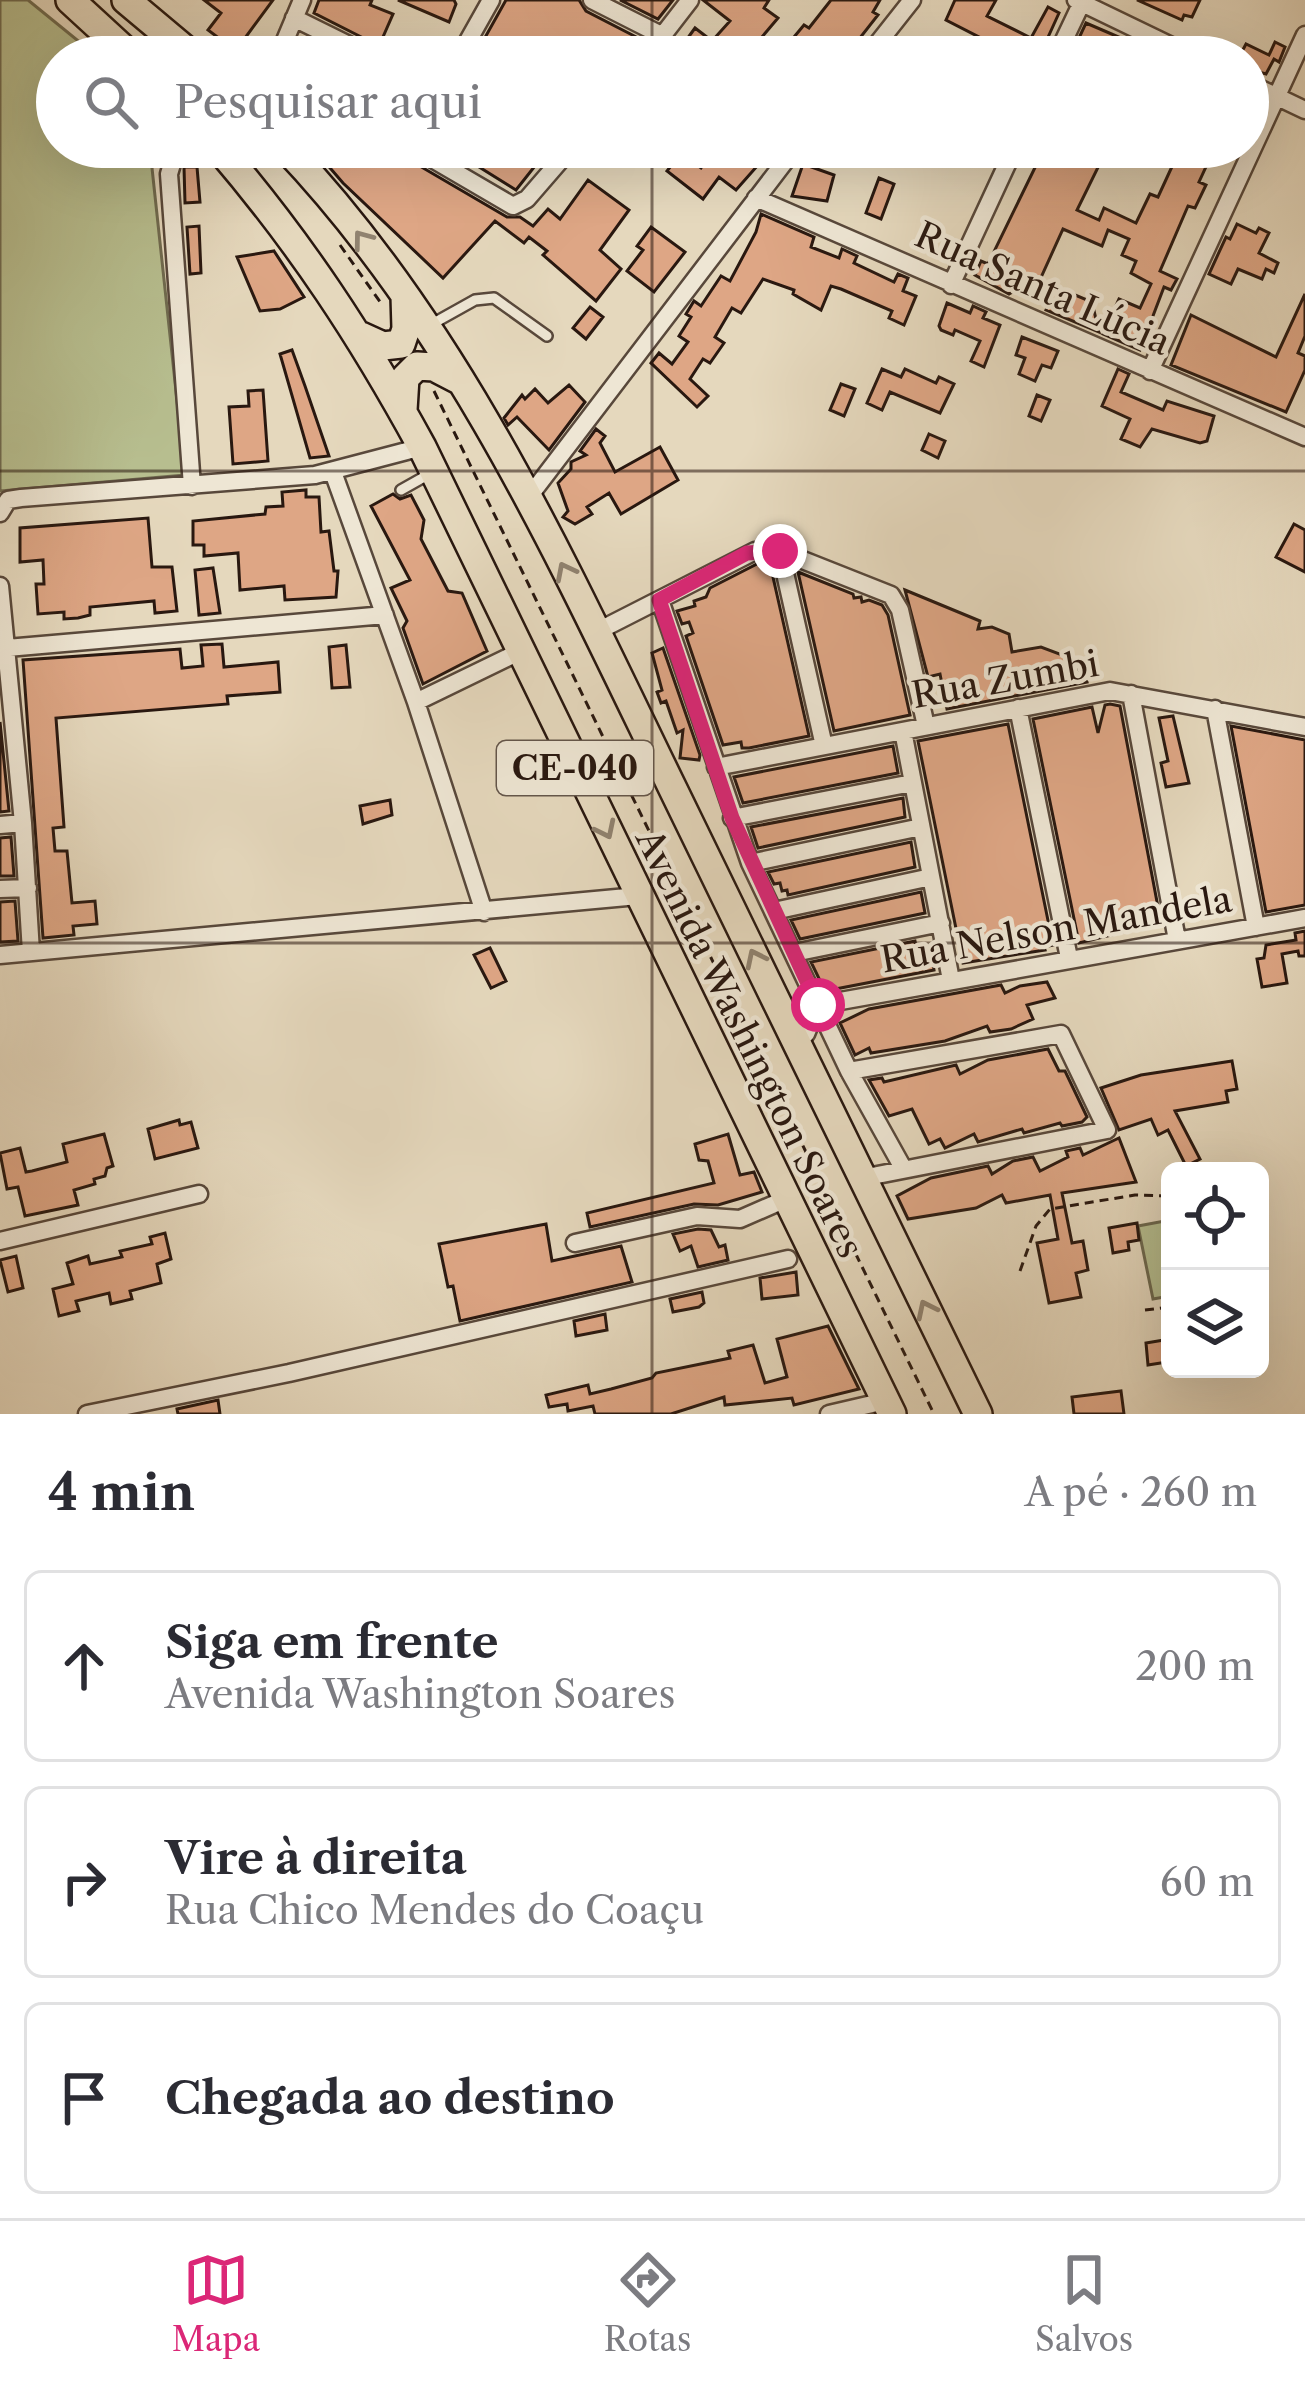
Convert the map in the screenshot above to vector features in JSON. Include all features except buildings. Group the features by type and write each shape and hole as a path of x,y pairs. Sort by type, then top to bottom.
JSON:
{"highway":[{"path":"70,0 110,36"},
{"path":"126,0 169,36"},
{"name":"Avenida Washington Soares","path":"236,168 361,336 403,412 888,1407"},
{"name":"Avenida Washington Soares","path":"300,168 397,302 427,326 492,428 978,1414"},
{"path":"361,336 383,346 400,344 406,329 397,302"},
{"path":"403,412 405,378 416,366 434,367 461,381"}],"street":[{"path":"287,36 302,0"},
{"path":"476,36 491,0"},
{"path":"592,0 663,36 690,0"},
{"path":"884,36 912,0"},
{"path":"1065,36 1080,1 1151,36"},
{"path":"294,18 330,36"},
{"path":"1269,114 1305,35"},
{"path":"1269,93 1305,110"},
{"path":"171,168 192,486"},
{"path":"446,168 508,206 527,199 554,168"},
{"path":"528,498 780,168"},
{"path":"952,285 1005,168"},
{"path":"1150,370 1244,168"},
{"name":"Rua Santa Lúcia","path":"756,198 1305,437"},
{"path":"0,513 8,500 21,498 192,486 428,460"},
{"path":"333,472 416,702 484,912"},
{"path":"596,632 747,553 780,551 891,595 900,610 926,726"},
{"path":"780,551 824,746"},
{"path":"0,586 7,648 9,760 23,823 31,952"},
{"path":"659,600 750,863 849,1071 902,1168"},
{"path":"7,648 385,615"},
{"path":"416,702 519,652"},
{"name":"Rua Zumbi","path":"716,767 1101,692 1305,727"},
{"path":"1131,694 1178,940"},
{"path":"1018,708 1069,958"},
{"path":"1216,709 1256,927"},
{"path":"903,731 951,980"},
{"path":"732,818 912,783"},
{"path":"0,825 23,823"},
{"path":"750,863 921,827"},
{"path":"774,911 931,877"},
{"path":"0,890 28,888"},
{"path":"0,955 638,896"},
{"name":"Rua Nelson Mandela","path":"818,1005 1305,918"},
{"path":"794,953 941,923"},
{"path":"776,1000 808,987"},
{"path":"794,1040 806,1034 818,1005"},
{"path":"849,1071 1061,1034 1107,1130 862,1178"},
{"path":"0,1241 199,1194"},
{"path":"575,1243 697,1216 731,1221 786,1199"},
{"path":"88,1414 138,1409 788,1259"},
{"path":"829,1414 888,1407"}],"lane":[{"path":"427,326 475,300 494,298 547,336"},
{"path":"401,490 428,460"}],"path":[{"path":"333,236 397,302"},
{"name":"Avenida Washington Soares","path":"416,366 440,404 934,1414"},
{"path":"1020,1271 1036,1226 1050,1208 1161,1196"},
{"path":"1144,1310 1161,1308"}],"green space":[{"path":"0,0 28,0 72,36 36,36 36,168 152,168 185,475 0,491"},
{"path":"1161,1222 1161,1298 1153,1299 1138,1226"}],"route":[{"path":"780,551 747,553 659,600 732,818 818,1005"}]}
